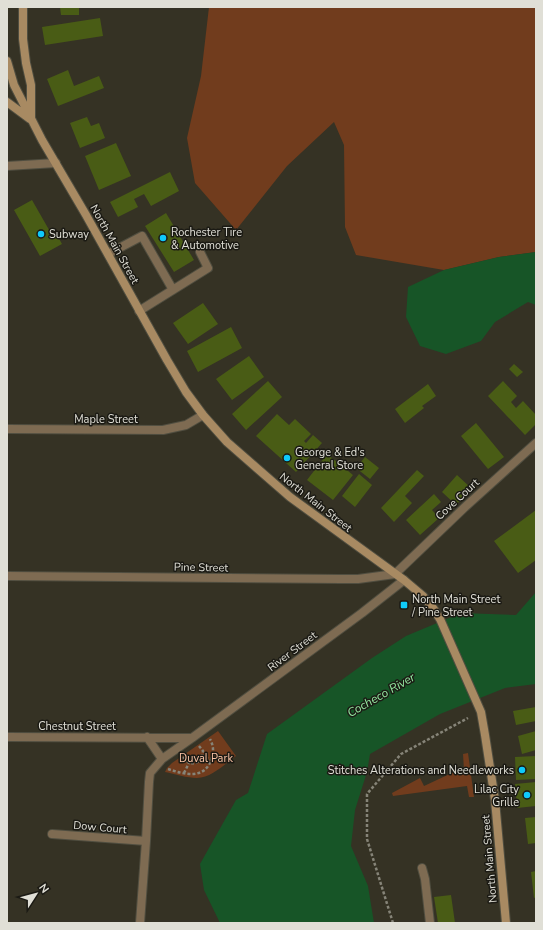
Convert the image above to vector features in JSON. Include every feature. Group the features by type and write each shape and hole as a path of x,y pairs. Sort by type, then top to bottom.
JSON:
{"main road":[{"path":"23,7 23,39 31,85 31,120"},
{"name":"North Main Street","path":"7,61 14,85 31,120 186,392 203,415 228,442 290,497 404,580 423,596 440,619 481,712 486,735 495,800 506,923"},
{"name":"North Main Street","path":"7,102 31,120"}],"street":[{"path":"7,166 56,163"},
{"path":"108,254 142,236 173,290"},
{"path":"139,311 208,268 200,252"},
{"name":"Maple Street","path":"7,429 163,430 186,425 203,415"},
{"name":"Cove Court","path":"395,574 465,506 536,443"},
{"name":"Pine Street","path":"7,576 358,579 395,574"},
{"name":"River Street","path":"140,923 150,774 162,759 362,613 404,580"},
{"name":"Chestnut Street","path":"7,737 147,737"},
{"path":"147,737 192,738"},
{"path":"147,737 162,759"},
{"name":"Dow Court","path":"52,834 146,841"},
{"path":"422,868 425,879 430,923"}],"path":[{"path":"393,923 367,839 367,794 401,754 468,718"},
{"path":"167,768 184,773 195,774 202,772 206,769 211,760 213,749 210,739"},
{"path":"189,763 198,761 202,756 202,751 199,746"},
{"path":"202,756 211,760"},
{"path":"183,757 189,763"},
{"path":"184,773 189,763"}],"green space":[{"path":"209,7 536,7 536,252 499,257 444,270 356,255 345,227 344,145 334,122 287,166 236,230 195,183 187,138 201,76"},
{"name":"Duval Park","path":"218,731 236,756 207,776 197,778 185,777 165,772 172,763"},
{"path":"468,753 474,797 469,797 467,786 393,796 392,793 420,778 424,786 454,772 456,775 464,770 463,754"}],"water":[{"path":"536,252 536,305 528,302 495,322 481,341 446,354 420,346 406,317 408,287 444,270 499,257"},
{"name":"Cocheco River","path":"536,592 536,684 505,688 440,714 370,754 367,772 355,810 351,846 368,886 374,923 220,923 204,890 200,864 236,800 248,793 267,734 372,658 406,636 461,613 516,615"}],"building":[{"path":"60,7 79,7 79,15 61,15"},
{"path":"100,18 103,36 45,45 42,27"},
{"path":"68,70 74,86 99,76 104,88 58,106 47,79"},
{"path":"87,117 91,126 99,123 105,138 80,148 70,123"},
{"path":"116,143 131,176 99,190 85,156"},
{"path":"170,172 179,191 151,206 144,194 134,199 138,207 118,217 110,202"},
{"path":"32,200 52,235 56,233 62,244 40,256 14,210"},
{"path":"166,213 194,260 174,272 145,226"},
{"path":"203,303 218,324 188,344 173,323"},
{"path":"231,327 242,348 198,372 187,351"},
{"path":"249,356 264,377 232,400 216,379"},
{"path":"514,364 523,372 517,377 509,369"},
{"path":"268,381 282,397 246,430 232,414"},
{"path":"503,381 517,396 511,402 516,408 523,401 536,415 536,424 525,435 488,396"},
{"path":"428,384 436,396 422,406 424,408 405,423 395,409"},
{"path":"277,414 289,425 295,419 311,434 304,441 306,443 313,435 322,443 296,472 256,436"},
{"path":"476,423 504,457 488,469 461,436"},
{"path":"327,454 353,475 333,500 307,480"},
{"path":"365,457 379,468 370,479 356,468"},
{"path":"417,470 424,476 405,496 412,503 394,522 381,508"},
{"path":"359,474 372,485 355,507 342,496"},
{"path":"457,475 471,488 456,505 442,492"},
{"path":"434,494 441,502 432,510 439,518 420,535 406,520"},
{"path":"536,510 536,560 518,573 494,541"},
{"path":"536,707 536,721 516,725 513,711"},
{"path":"536,731 536,750 522,754 518,736"},
{"path":"536,756 536,779 516,780 515,757"},
{"path":"536,782 536,806 517,808 515,784"},
{"path":"536,817 536,843 528,844 525,818"},
{"path":"536,871 536,897 534,898 531,872"},
{"path":"451,895 455,923 438,923 434,897"}],"place":[{"name":"Subway","path":"41,234"},
{"name":"Rochester Tire & Automotive","path":"163,238"},
{"name":"George & Ed's General Store","path":"287,458"},
{"name":"North Main Street / Pine Street","path":"404,605"},
{"name":"Stitches Alterations and Needleworks","path":"522,770"},
{"name":"Lilac City Grille","path":"527,795"}]}
